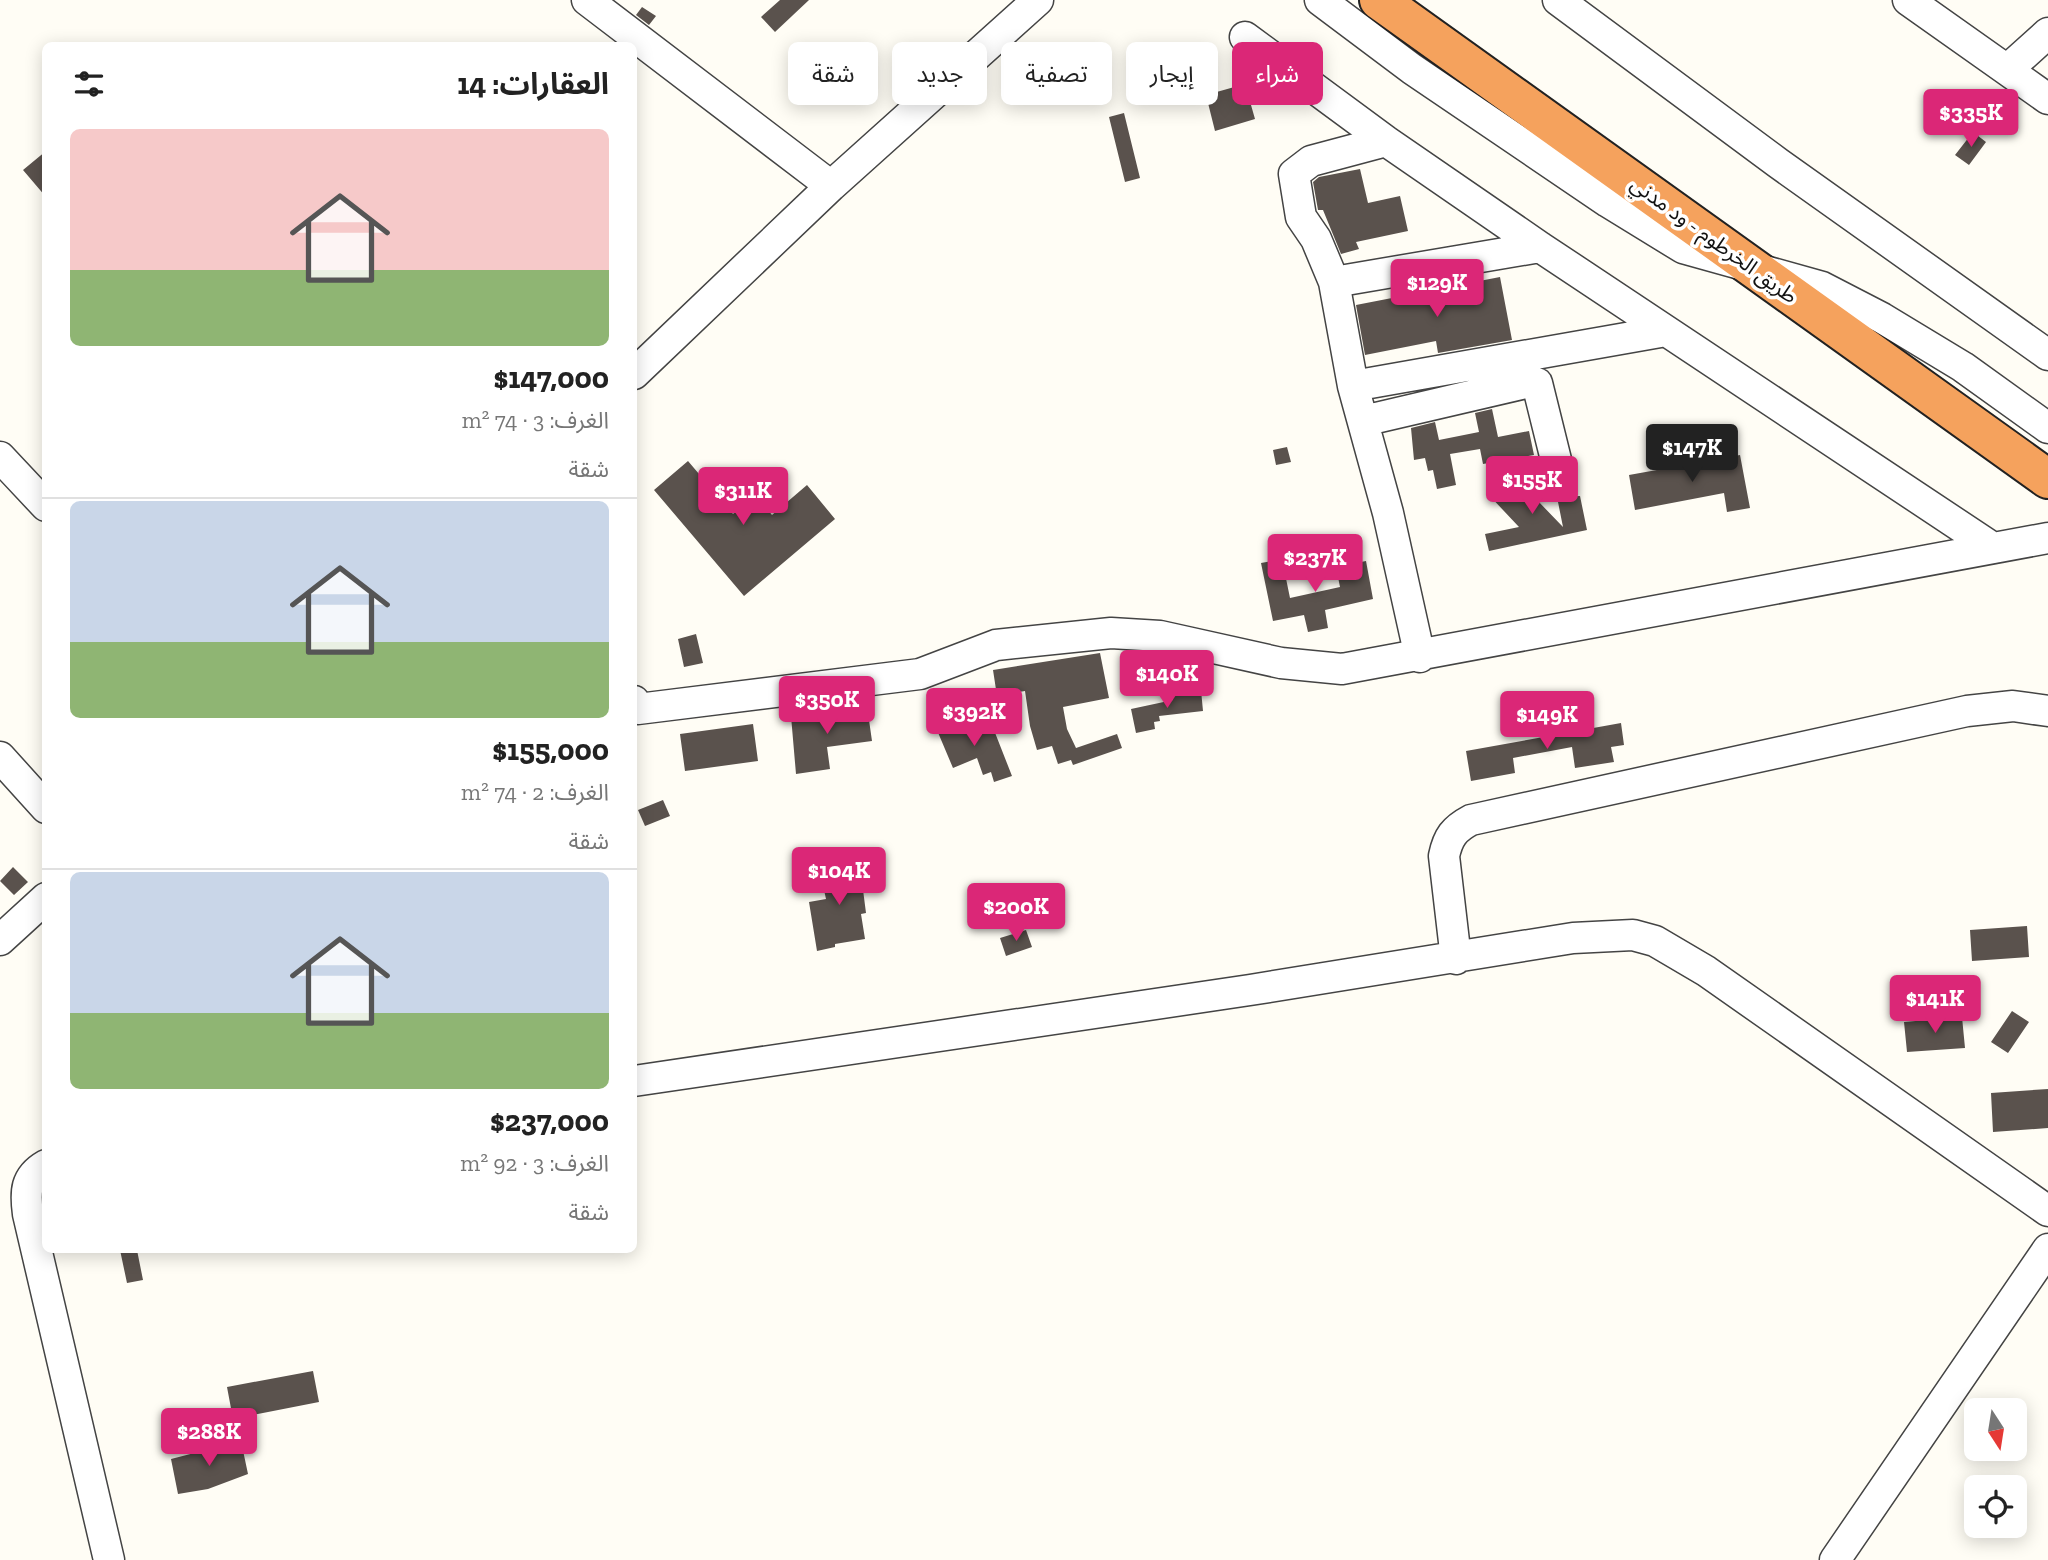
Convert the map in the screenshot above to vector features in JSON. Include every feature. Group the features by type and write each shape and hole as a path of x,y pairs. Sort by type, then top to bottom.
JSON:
{"highway":[{"name":"طريق الخرطوم - ود مدني","path":"1379,0 2048,479"}],"street":[{"path":"587,0 831,186"},
{"path":"637,371 831,186 1038,0"},
{"path":"1320,0 1412,69 1608,202 1684,248 1822,287 1882,318 1963,367 2048,428"},
{"path":"1558,0 1777,163 2048,355"},
{"path":"1908,0 2048,99"},
{"path":"2007,70 2048,33"},
{"path":"1245,37 1386,141 1540,247 1993,548"},
{"path":"1386,141 1311,161 1294,174 1301,217 1316,239 1334,282 1353,386 1420,657"},
{"path":"1334,282 1540,247"},
{"path":"1353,386 1667,331"},
{"path":"1363,421 1530,382 1537,383 1559,472"},
{"path":"0,457 42,502"},
{"path":"637,707 920,674 996,645 1111,633 1176,638 1281,663 1342,669 1420,657 2048,538"},
{"path":"1455,959 1444,856 1447,841 1457,827 1471,820 1967,711 2014,706 2048,711"},
{"path":"3,766 42,804"},
{"path":"0,940 42,902"},
{"path":"637,1081 1598,936 1633,935 1655,941 1706,971 2048,1211"},
{"path":"42,1167 33,1172 25,1192 28,1214 109,1560"},
{"path":"1835,1560 2048,1249"}],"building":[{"path":"780,0 809,0 775,32 761,17"},
{"path":"642,7 656,16 649,25 636,15"},
{"path":"1232,88 1232,105 1251,105 1255,119 1215,131 1208,105 1218,105 1218,92"},
{"path":"1124,113 1140,178 1125,182 1109,117"},
{"path":"1973,132 1986,142 1969,165 1955,155"},
{"path":"42,154 42,192 23,170"},
{"path":"1360,169 1368,203 1400,196 1408,231 1356,242 1359,249 1341,254 1323,210 1318,210 1313,182 1319,177"},
{"path":"1500,277 1512,340 1438,353 1436,341 1365,355 1356,305"},
{"path":"1492,409 1498,437 1529,431 1534,455 1483,464 1480,449 1450,454 1456,485 1437,489 1433,470 1428,471 1425,458 1414,460 1411,428 1435,422 1439,440 1479,432 1475,413"},
{"path":"1287,447 1291,462 1276,465 1273,450"},
{"path":"1740,455 1750,508 1727,512 1724,493 1635,510 1629,475"},
{"path":"688,461 733,514 756,495 772,515 807,485 835,519 744,596 654,490"},
{"path":"1510,472 1563,527 1557,497 1580,496 1587,530 1489,551 1485,534 1519,527 1487,493"},
{"path":"1282,559 1290,598 1340,587 1336,567 1366,561 1373,599 1325,610 1328,628 1308,632 1304,615 1273,621 1261,563"},
{"path":"696,634 703,663 684,667 678,639"},
{"path":"1100,653 1109,698 1063,707 1067,729 1076,748 1117,734 1122,748 1073,765 1071,760 1058,764 1052,746 1037,750 1025,691 997,696 993,670"},
{"path":"1201,690 1203,711 1159,716 1160,721 1154,722 1155,729 1136,733 1131,709 1173,700 1172,693"},
{"path":"867,706 872,741 827,747 830,769 796,774 791,716"},
{"path":"934,723 961,724 962,728 992,725 1012,776 994,782 991,772 983,775 977,758 953,768"},
{"path":"1621,723 1624,745 1611,747 1614,762 1575,768 1572,747 1513,758 1515,773 1471,781 1466,751"},
{"path":"753,724 758,761 685,771 680,734"},
{"path":"663,800 670,816 645,826 638,810"},
{"path":"849,860 851,868 859,867 866,913 861,914 865,939 835,944 835,947 817,951 809,902 826,899 819,867"},
{"path":"13,867 28,882 14,895 0,881"},
{"path":"2027,926 2029,957 1972,961 1970,930"},
{"path":"1026,930 1032,947 1006,956 1000,938"},
{"path":"2012,1011 2029,1022 2008,1053 1991,1042"},
{"path":"1962,1017 1965,1048 1907,1052 1904,1022"},
{"path":"2048,1089 2048,1128 1993,1132 1991,1093"},
{"path":"121,1253 138,1253 143,1280 127,1283"},
{"path":"313,1371 319,1402 233,1419 227,1387"},
{"path":"241,1441 248,1474 208,1489 178,1494 171,1459"}]}
